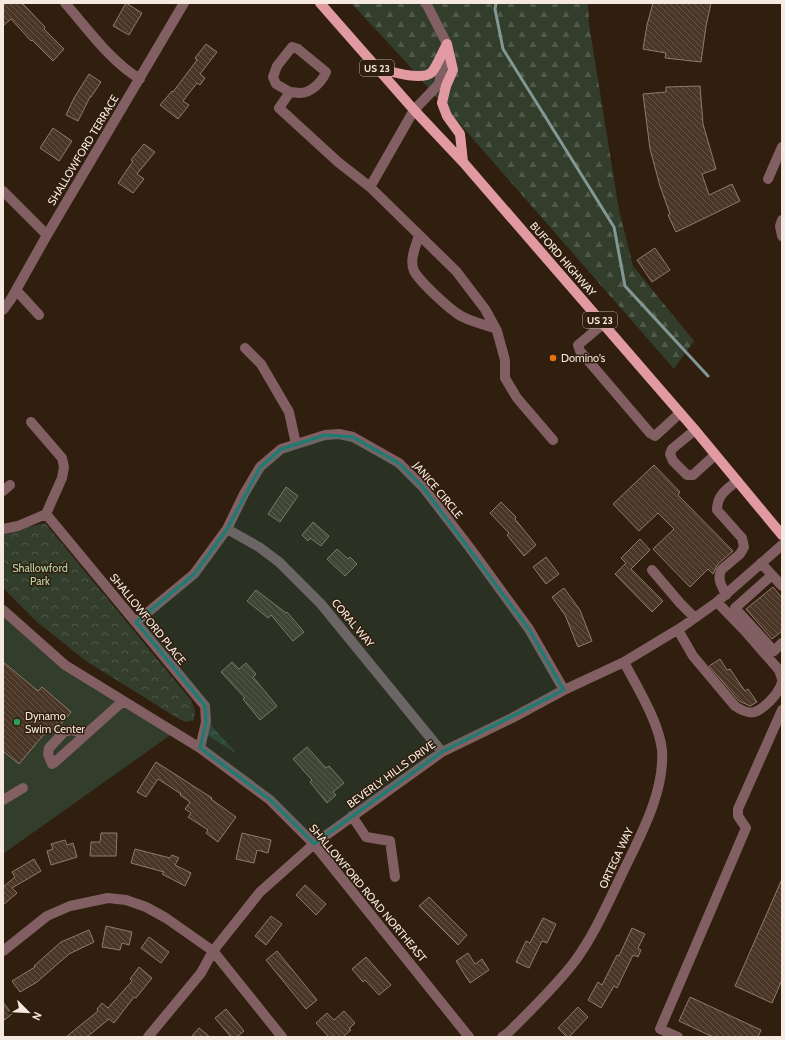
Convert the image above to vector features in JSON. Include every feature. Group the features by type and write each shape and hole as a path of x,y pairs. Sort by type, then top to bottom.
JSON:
{"main road":[{"name":"BUFORD HIGHWAY","path":"320,3 414,110 463,162 695,430 782,535"},
{"path":"377,68 412,76 422,76 432,72 446,44"},
{"path":"446,44 453,70 446,86 442,103 447,116 460,134 463,162"}],"street":[{"path":"65,3 113,58 128,72 140,79"},
{"name":"SHALLOWFORD TERRACE","path":"3,310 184,3"},
{"path":"370,187 414,110 439,84 446,44 426,3"},
{"path":"292,47 298,49 326,72 323,80 310,90 301,94 290,92 276,84 273,77 277,66 292,47"},
{"path":"290,92 279,108 338,162 370,187 456,271 485,309 496,328 505,360 505,378 517,398 553,440"},
{"path":"768,179 782,147"},
{"path":"3,191 47,235"},
{"path":"782,220 780,226 782,236"},
{"path":"419,235 413,254 413,265 414,270 422,282 462,317 496,328"},
{"path":"16,290 39,315"},
{"path":"603,324 578,344 580,351 650,433 655,436 680,413"},
{"path":"245,348 260,364 289,412 296,444"},
{"path":"3,528 18,526 46,514 62,478 64,467 62,458 31,422"},
{"path":"695,430 672,449 670,454 673,461 687,475 693,475 715,455"},
{"name":"JANICE CIRCLE","path":"136,622 194,574 227,529 244,494 260,467 281,449 325,435 339,434 353,437 399,463 427,493 470,548 525,623 564,690"},
{"path":"726,594 718,579 719,573 740,554 744,547 742,538 717,510 717,503 722,493 737,481"},
{"name":"SHALLOWFORD PLACE","path":"46,514 205,706 206,722 200,748"},
{"name":"CORAL WAY","path":"227,529 259,547 279,562 322,604 442,752"},
{"name":"BEVERLY HILLS DRIVE","path":"148,1037 201,973 213,950 260,892 314,844 442,752 512,718 564,690 624,662 678,630 717,602 782,544"},
{"path":"761,563 782,586"},
{"path":"652,570 695,618"},
{"path":"772,575 735,608 774,651 782,643"},
{"path":"717,602 779,670 782,679"},
{"name":"SHALLOWFORD ROAD NORTHEAST","path":"3,610 65,664 200,748 270,800 314,844 469,1037"},
{"path":"678,630 693,656 735,706 741,711 755,713 762,709 776,694 782,682"},
{"name":"ORTEGA WAY","path":"502,1037 553,989 576,960 611,897 653,805 662,772 662,750 658,731 624,662"},
{"path":"86,734 71,730 64,732 49,748 48,754 53,764 123,701"},
{"path":"678,1037 660,1029 746,828 738,816 738,809 782,710"},
{"path":"3,800 23,788"},
{"path":"352,816 366,837 390,841 395,877"},
{"path":"3,951 47,916 70,906 108,898 126,900 146,907 166,918 213,950 282,1037"}],"highlighted area":[{"path":"325,435 353,437 399,463 423,487 529,629 564,690 442,752 314,844 270,800 200,748 206,722 205,706 136,622 194,574 227,529 260,467 281,449"}],"green space":[{"path":"351,3 588,3 589,24 619,210 633,266 694,341 674,369 404,60"},
{"name":"Shallowford Park","path":"45,523 191,700 195,711 194,720 186,722 179,719 86,661 37,622 3,588 3,533"},
{"path":"3,605 78,672 179,729 3,854"},
{"path":"209,723 236,753 207,735"}],"building":[{"path":"3,3 22,3 45,27 44,29 64,49 53,61 32,40 31,41 11,19 3,26"},
{"path":"126,3 142,13 129,35 113,26"},
{"path":"653,3 711,3 701,62 665,58 666,53 643,49"},
{"path":"206,44 217,52 200,74 205,78 200,85 197,83 183,101 189,105 178,119 160,105 172,91 173,92 197,60 195,58"},
{"path":"89,74 101,82 90,97 78,121 66,115 74,98"},
{"path":"700,86 703,124 716,169 702,174 709,195 732,184 740,201 676,232 668,215 670,214 660,186 650,149 643,94 666,92 666,87"},
{"path":"53,128 72,141 59,161 40,148"},
{"path":"144,144 155,152 137,174 144,179 133,193 118,183 133,161 131,160"},
{"path":"655,248 670,270 652,282 637,260"},
{"path":"654,465 680,492 678,495 733,551 717,565 713,574 708,569 690,587 653,549 674,529 658,513 639,531 613,504"},
{"path":"286,487 298,496 280,522 268,514"},
{"path":"501,502 516,517 515,519 536,545 524,556 507,535 509,533 490,513"},
{"path":"313,522 329,536 321,546 310,538 308,541 302,535"},
{"path":"640,539 650,550 631,569 663,601 652,612 615,574 626,563 621,558"},
{"path":"337,549 348,559 350,557 357,564 345,576 327,559"},
{"path":"546,557 559,574 546,584 533,567"},
{"path":"773,587 782,598 782,631 772,639 746,609"},
{"path":"564,588 580,610 592,641 578,647 565,615 552,597"},
{"path":"256,590 286,613 287,612 304,632 293,641 271,615 268,618 247,601"},
{"path":"720,659 727,670 730,669 745,691 748,689 757,702 750,706 739,701 709,666"},
{"path":"3,662 38,691 42,687 71,712 55,731 50,727 19,764 3,751"},
{"path":"232,662 239,669 246,663 256,674 253,677 277,706 260,720 243,699 245,698 221,672"},
{"path":"307,747 326,768 329,766 344,783 333,792 336,795 327,803 310,782 312,780 293,759"},
{"path":"156,762 212,798 211,799 236,817 218,842 206,833 208,830 188,817 191,813 185,809 190,802 180,795 181,794 158,779 146,797 137,792"},
{"path":"101,833 117,833 116,856 90,856 91,842 100,842"},
{"path":"242,833 271,840 268,853 257,850 254,863 236,859"},
{"path":"65,840 67,845 73,843 77,857 51,865 47,851 53,849 51,844"},
{"path":"135,849 170,858 172,855 179,858 175,865 191,873 185,886 162,874 164,872 131,863"},
{"path":"34,859 41,871 12,888 17,893 3,905 3,887 15,877 12,872"},
{"path":"782,879 782,980 772,1003 735,986"},
{"path":"305,885 326,904 316,915 296,895"},
{"path":"429,897 467,935 458,945 419,906"},
{"path":"271,916 282,924 266,945 255,936"},
{"path":"543,918 556,924 547,943 542,941 529,968 516,962 526,941 530,943"},
{"path":"106,926 132,932 129,945 122,943 120,950 102,947"},
{"path":"632,928 645,934 638,948 641,950 638,957 633,955 617,988 614,986 601,1008 588,1000 598,982 602,985 617,955 619,956"},
{"path":"89,930 94,942 69,954 37,982 20,992 12,981 35,967 34,966 61,942"},
{"path":"149,937 169,952 161,963 141,948"},
{"path":"277,951 317,1000 306,1009 266,960"},
{"path":"468,953 475,964 482,959 489,970 470,983 456,961"},
{"path":"366,957 391,985 379,995 365,980 363,982 352,969"},
{"path":"139,967 152,978 136,998 134,997 114,1023 109,1019 87,1037 66,1037 98,1011 97,1009 102,1003 108,1008 132,981 130,979"},
{"path":"690,997 761,1030 758,1037 713,1037 679,1021"},
{"path":"3,1002 12,1014 3,1021"},
{"path":"578,1007 588,1017 569,1037 567,1037 558,1028"},
{"path":"226,1009 244,1031 237,1037 231,1037 215,1018"},
{"path":"344,1011 355,1023 349,1029 351,1030 343,1037 329,1037 316,1023 327,1013 334,1020"},
{"path":"199,1028 210,1037 191,1037"}],"waterway":[{"path":"496,3 495,9 503,49 614,227 625,286 708,376"}],"place":[{"name":"Domino's","path":"553,358"},
{"name":"Dynamo Swim Center","path":"17,722"}]}
